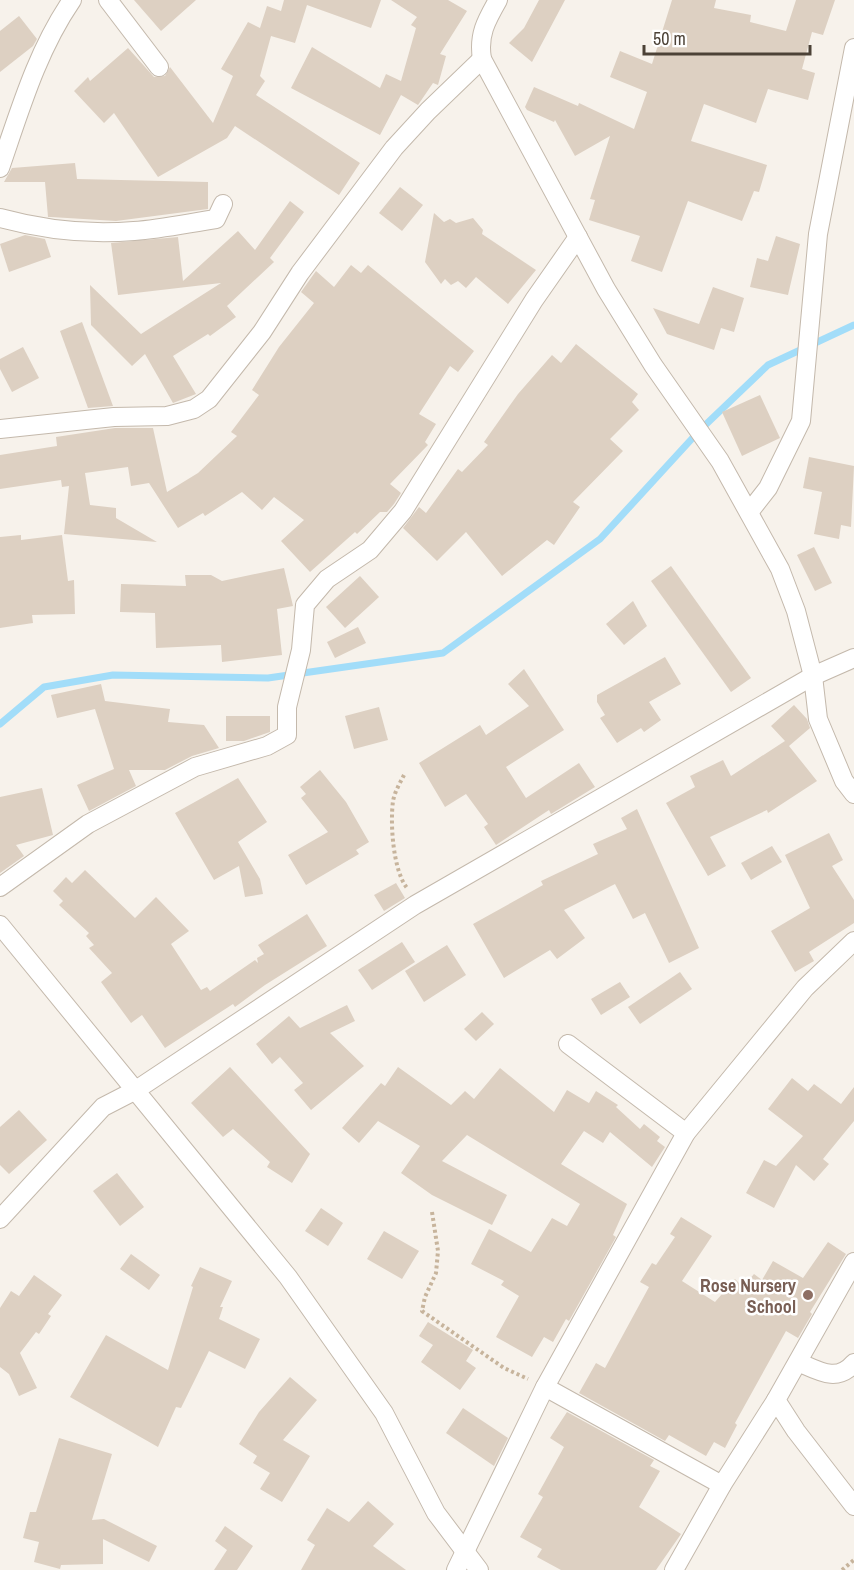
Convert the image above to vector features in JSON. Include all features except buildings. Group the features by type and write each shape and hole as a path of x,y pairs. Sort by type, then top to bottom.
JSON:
{"street":[{"path":"0,168 41,56 72,0"},
{"path":"108,0 159,67"},
{"path":"498,0 484,24 479,41 482,58 578,237 653,365 720,461 750,511 780,569 796,611 813,676 818,719 844,781 854,794"},
{"path":"750,511 768,488 801,421 818,234 854,48"},
{"path":"0,429 92,418 175,415 194,410 209,399 262,332 300,273 394,148 482,58"},
{"path":"0,218 35,228 62,231 131,231 216,219 224,204"},
{"path":"0,887 88,824 195,767 267,746 287,735 287,707 301,650 305,605 327,579 370,550 403,511 534,300 578,237"},
{"path":"0,1219 103,1107 136,1090 415,905 813,676 854,658"},
{"path":"0,926 136,1090 322,1322 348,1364 384,1413 461,1562 479,1570"},
{"path":"461,1562 545,1387 686,1133 805,988 854,941"},
{"path":"568,1044 686,1133"},
{"path":"674,1570 722,1485 776,1400 854,1262"},
{"path":"798,1362 831,1375 839,1375 854,1363"},
{"path":"545,1387 722,1485"},
{"path":"776,1400 796,1431 854,1506"}],"path":[{"path":"404,775 393,801 393,838 401,881 407,886 415,905"},
{"path":"432,1212 438,1251 436,1274 425,1297 423,1311 504,1368 545,1387"},
{"path":"842,1570 854,1560"}],"waterway":[{"path":"0,724 44,687 113,675 268,678 443,653 600,539 699,431 768,365 854,325"}],"place":[{"name":"Rose Nursery School","path":"808,1295"}]}
